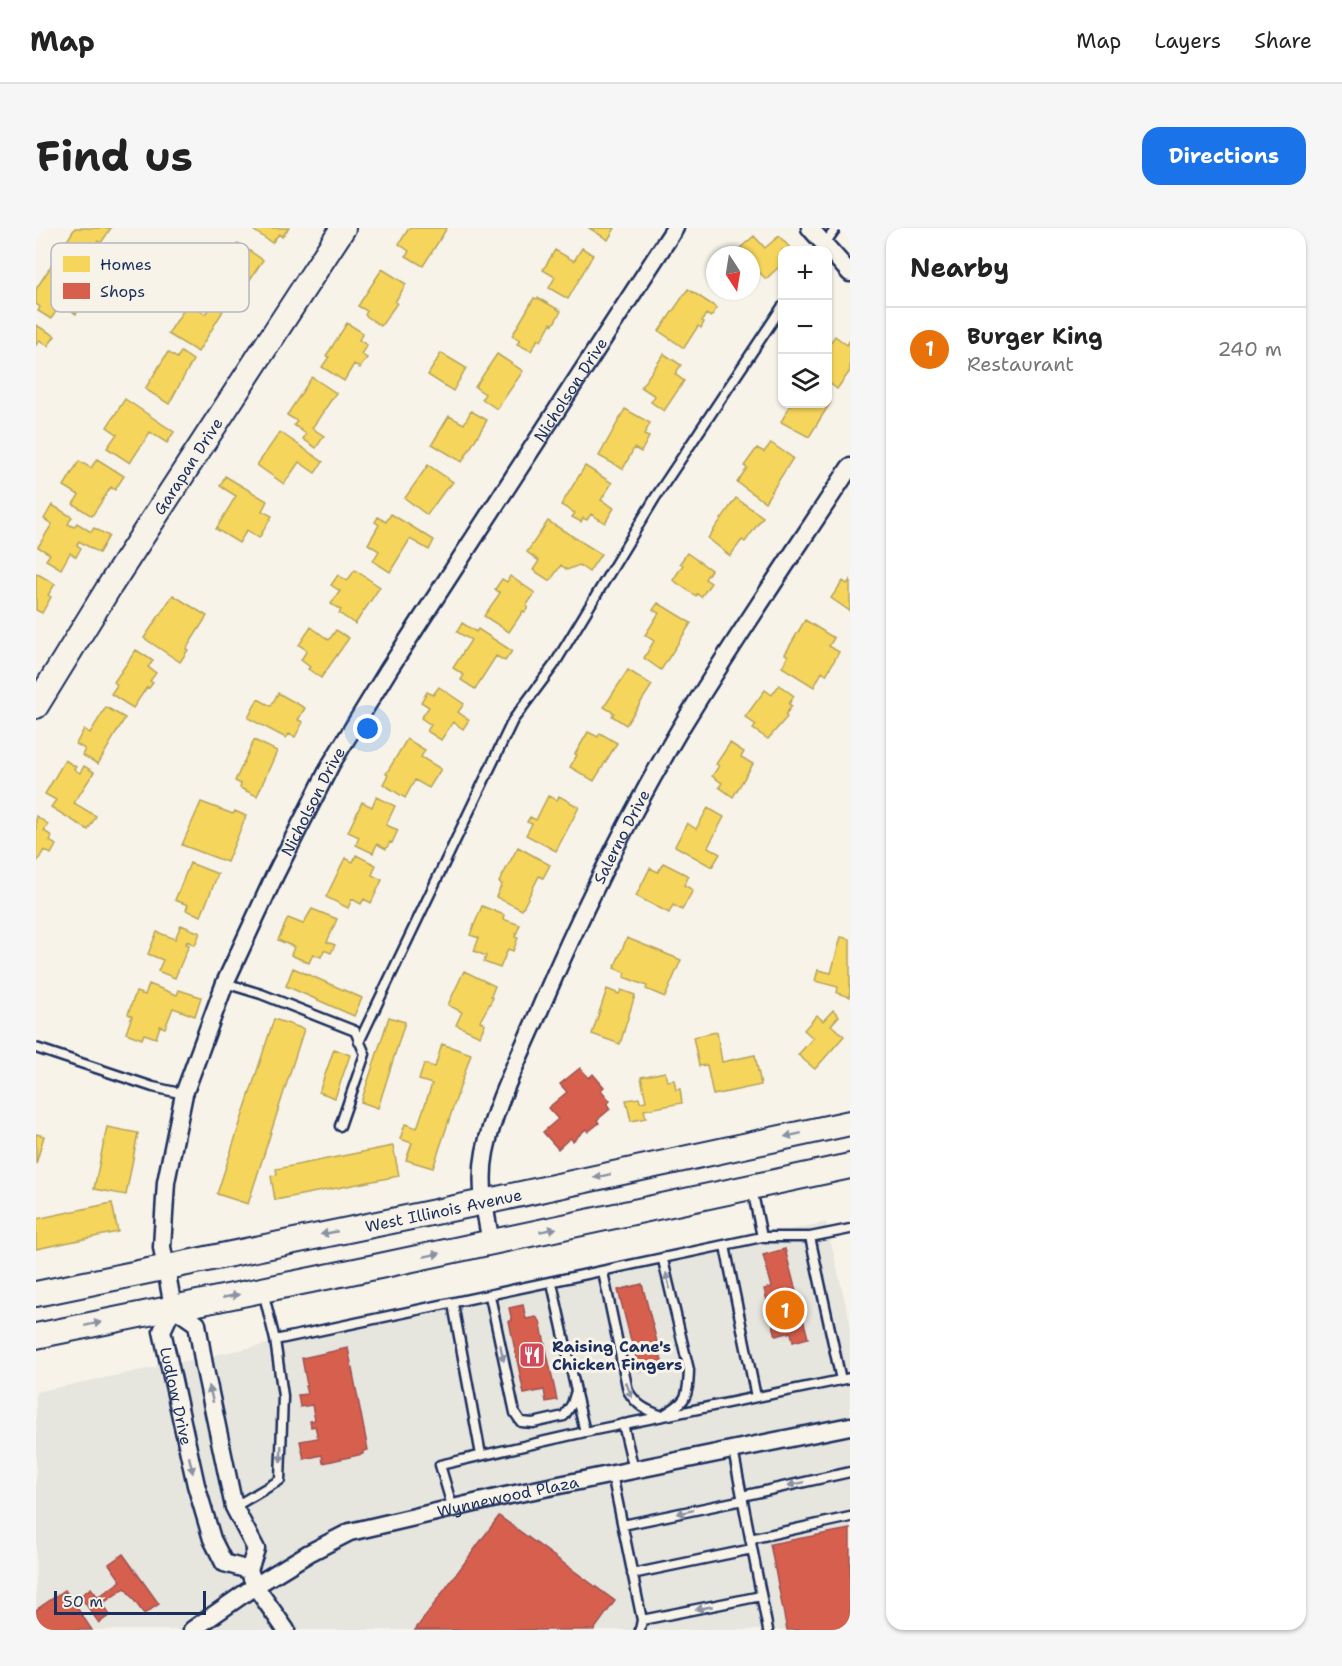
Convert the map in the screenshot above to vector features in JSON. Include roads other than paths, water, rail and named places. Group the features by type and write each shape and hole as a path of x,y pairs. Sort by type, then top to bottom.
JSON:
{"main road":[{"name":"Garapan Drive","path":"36,706 111,584 343,228"},
{"name":"West Illinois Avenue","path":"36,1294 483,1202 850,1123"},
{"path":"36,1336 850,1166"}],"street":[{"name":"Nicholson Drive","path":"173,1307 162,1247 166,1182 184,1094 225,983 275,875 331,764 396,659 675,228"},
{"path":"810,228 821,246"},
{"path":"832,256 850,273"},
{"name":"Salerno Drive","path":"491,1242 483,1202 485,1152 496,1114 567,946 623,830 686,720 850,467"},
{"name":"Ludlow Drive","path":"249,1570 224,1563 212,1539 196,1485 162,1331 173,1307 197,1324 234,1507 256,1549 249,1570 255,1586 286,1630"},
{"name":"Wynnewood Plaza","path":"192,1630 255,1586 309,1553 350,1532 612,1474 850,1426"}],"lane":[{"path":"823,246 836,228"},
{"path":"359,1041 513,720 554,665 655,498 778,314"},
{"path":"225,983 261,994 355,1031 365,1054 340,1126"},
{"path":"36,1048 153,1087 184,1094"},
{"path":"752,1186 762,1237"},
{"path":"275,1340 663,1260 762,1237 810,1237 850,1229"},
{"path":"453,1509 441,1465 585,1432 845,1379 810,1237"},
{"path":"725,1246 756,1397"},
{"path":"603,1272 628,1391 634,1403 644,1410 662,1416 684,1403 689,1388 689,1370 663,1260"},
{"path":"552,1283 585,1432"},
{"path":"234,1507 280,1480 283,1396 275,1340 263,1290"},
{"path":"490,1296 515,1413 521,1422 533,1423 564,1416 572,1404 576,1391"},
{"path":"453,1304 481,1455"},
{"path":"623,1424 634,1470"},
{"path":"733,1450 768,1630"},
{"path":"623,1525 850,1472"},
{"path":"612,1474 642,1620 640,1630"},
{"path":"632,1574 850,1517"},
{"path":"642,1620 761,1596"}],"place":[{"name":"Burger King","path":"785,1310"},
{"name":"Raising Cane's Chicken Fingers","path":"532,1355"}]}
